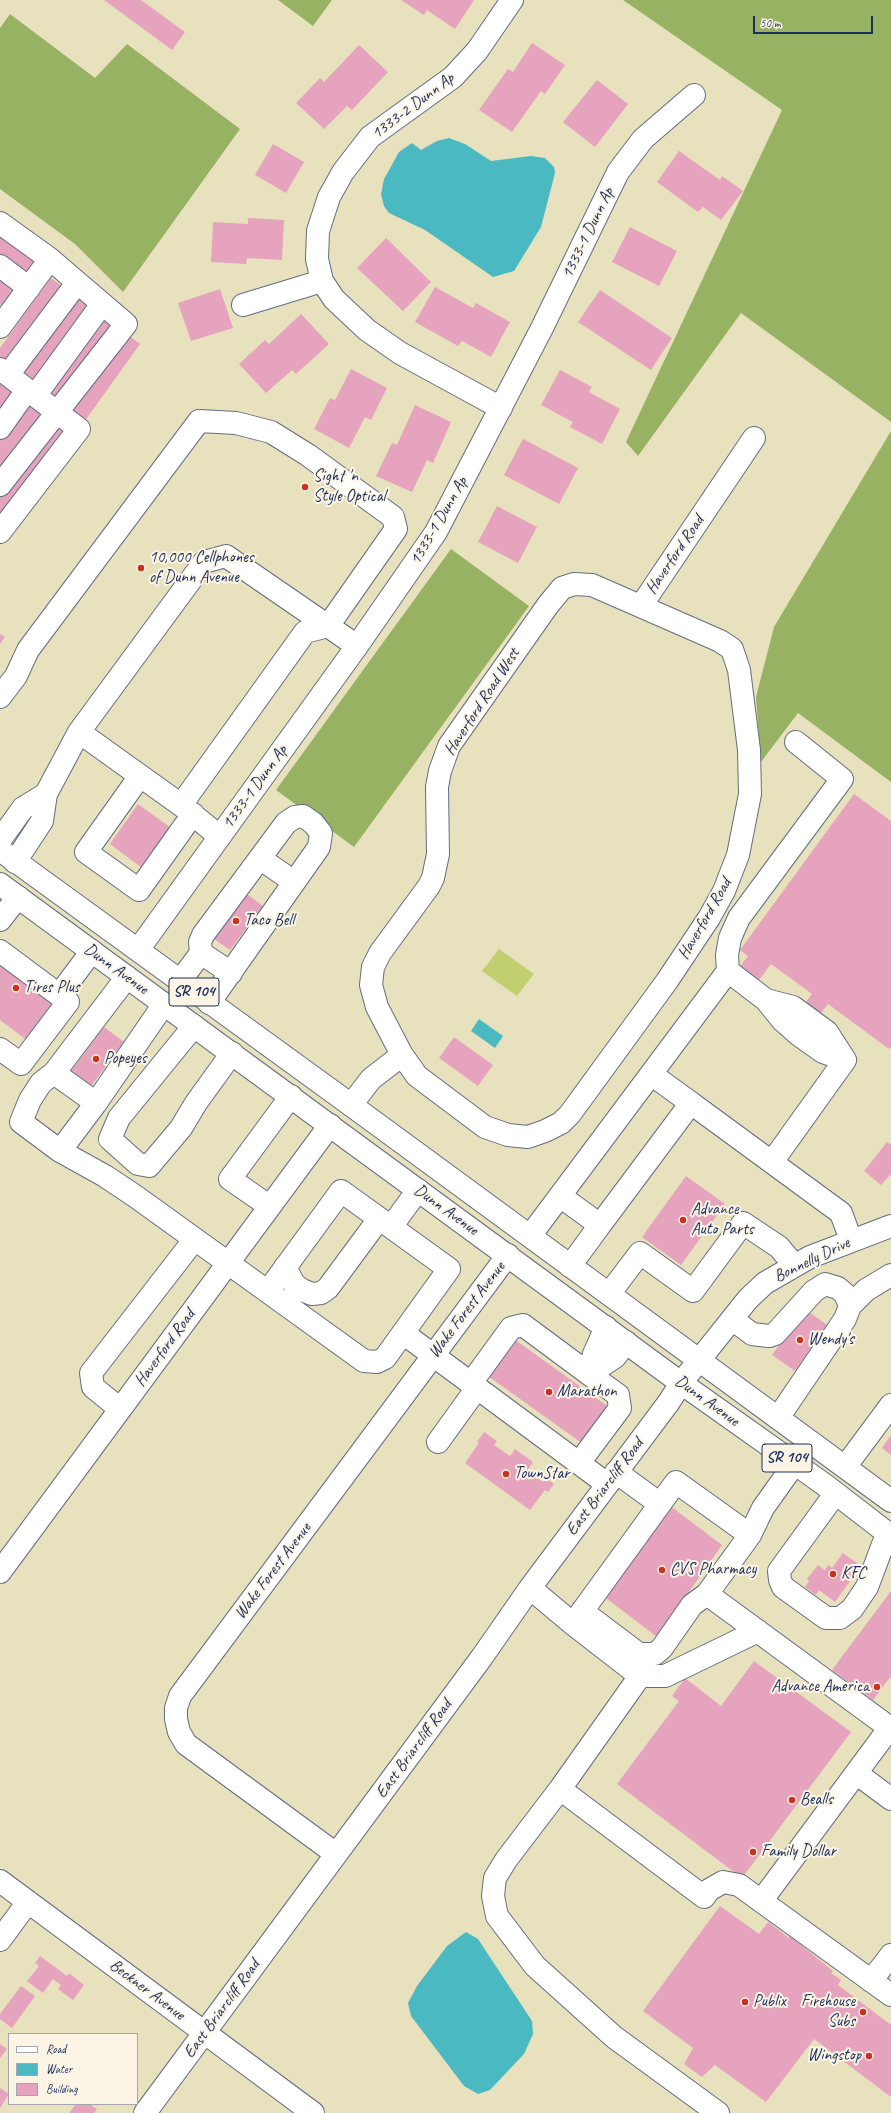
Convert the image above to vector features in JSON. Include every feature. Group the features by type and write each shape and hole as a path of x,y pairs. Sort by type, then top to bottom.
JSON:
{"street":[{"name":"1333-2 Dunn Ap","path":"501,408 400,353 367,330 334,299 322,281 317,259 318,231 329,197 343,172 370,137 453,77 477,51 512,0"},
{"name":"1333-1 Dunn Ap","path":"138,950 357,646 436,532 501,408 618,172 643,139 694,95"},
{"path":"0,222 50,259 126,324 0,485"},
{"path":"2,319 29,288 50,259"},
{"path":"0,266 29,288"},
{"path":"243,305 322,281"},
{"path":"0,532 79,429 4,372 77,283"},
{"path":"0,428 31,393 102,304"},
{"path":"0,697 16,676 28,650 199,421 236,423 271,432 308,455 393,517 396,529 328,626 305,632 187,810 139,890 86,852 140,776"},
{"name":"Haverford Road","path":"402,1055 416,1076 485,1127 508,1135 528,1137 545,1131 560,1123 570,1114 667,981 709,918 724,891 738,855 750,794 749,750 739,670 732,649 720,641 641,606 754,438"},
{"path":"8,856 42,821 46,794 78,732 204,562 226,556 357,646"},
{"name":"Haverford Road West","path":"402,1055 377,1006 371,985 373,967 380,953 430,886 433,878 438,854 437,787 440,771 450,746 548,605 562,588 574,584 592,585 641,606"},
{"path":"78,732 187,810 219,836"},
{"path":"530,1236 728,971 727,955 730,938 739,918 842,779 796,742"},
{"path":"0,840 23,808 46,794"},
{"path":"180,981 201,953 200,942 203,934 261,859 286,823 295,817 303,816 313,823 321,833 319,847 209,1002"},
{"name":"Dunn Avenue","path":"8,856 351,1105 891,1501"},
{"path":"261,859 294,882"},
{"name":"Dunn Avenue","path":"0,884 297,1100 681,1383 795,1463 889,1535"},
{"path":"0,920 18,897"},
{"path":"58,995 84,945 91,937 123,952 131,953 138,950"},
{"path":"0,951 68,1002 21,1064 0,1049"},
{"path":"201,953 231,973"},
{"path":"728,971 766,1000 793,1007 826,1032 845,1060 772,1162"},
{"path":"127,977 54,1073 41,1083 30,1100 21,1122 60,1151 129,1192 194,1240 228,1262 364,1362 377,1362 385,1358 448,1269 341,1191 268,1291"},
{"path":"60,1151 96,1103 164,1004"},
{"path":"149,1166 138,1164 110,1139 119,1118 194,1026"},
{"path":"129,1192 181,1128 196,1103 232,1053"},
{"path":"269,1206 230,1179 297,1100 324,1103 340,1112 347,1110 371,1079 402,1055"},
{"path":"54,1073 96,1103"},
{"path":"651,1074 841,1213 851,1240"},
{"path":"570,1266 691,1103"},
{"path":"330,1125 335,1120 342,1120 355,1124 374,1135 389,1133"},
{"name":"Haverford Road","path":"0,1572 330,1125"},
{"path":"304,1318 321,1293 328,1288 385,1223 418,1190"},
{"path":"560,1196 600,1225"},
{"path":"609,1294 640,1253 693,1291 743,1222 779,1247 794,1265"},
{"name":"Bonnelly Drive","path":"681,1383 748,1298 765,1283 794,1265 851,1240 891,1226"},
{"path":"120,1409 92,1387 91,1373 194,1240"},
{"name":"Wake Forest Avenue","path":"336,1854 186,1744 179,1732 176,1719 176,1708 180,1696 508,1255"},
{"path":"285,1267 294,1284 302,1290 312,1294 321,1293"},
{"path":"778,1418 823,1354 845,1319 850,1306 866,1290 891,1275"},
{"path":"732,1319 752,1334 759,1336 775,1334 814,1291 825,1284 838,1288 845,1294 850,1306"},
{"path":"438,1442 511,1328 523,1325 618,1395 620,1408 579,1463"},
{"path":"589,1374 595,1349 606,1327"},
{"path":"403,1333 579,1463 612,1478 660,1504"},
{"path":"589,1374 615,1357 626,1342"},
{"name":"East Briarcliff Road","path":"145,2113 482,1657 530,1588 669,1402 681,1383"},
{"path":"845,1467 891,1406"},
{"path":"530,1588 577,1618 639,1654 655,1654 662,1648 692,1605 708,1594 750,1535 763,1508 795,1463"},
{"path":"577,1618 676,1482 750,1535"},
{"path":"835,1494 779,1571 780,1580 783,1587 826,1618 840,1618 852,1608 867,1587 889,1535"},
{"path":"708,1594 890,1727 762,1900"},
{"path":"577,1618 640,1676 665,1676 758,1631"},
{"path":"640,1676 495,1878 493,1896 497,1916 535,1966 614,2037 718,2113"},
{"path":"856,1773 891,1799"},
{"path":"560,1789 704,1897 709,1890 723,1882 739,1885 762,1900 891,1995"},
{"name":"Beckner Avenue","path":"0,1881 313,2113"},
{"path":"0,1940 28,1902"},
{"path":"871,1981 891,1955"}],"green space":[{"path":"278,0 332,0 313,26"},
{"path":"623,0 891,0 891,422 741,313 638,456 626,442 782,110"},
{"path":"10,14 95,78 127,44 240,129 123,292 75,244 0,189 0,28"},
{"path":"891,431 891,782 798,713 761,762 756,697 774,627"},
{"path":"451,549 529,606 354,847 276,790"},
{"path":"499,949 534,974 517,996 482,971"}],"water":[{"path":"449,138 465,144 491,161 531,156 545,158 554,167 555,173 541,227 514,271 493,277 425,230 389,213 384,206 381,194 384,179 399,152 412,143 421,150 437,141"},
{"path":"479,1019 503,1036 495,1048 471,1031"},
{"path":"466,1932 478,1939 532,2021 533,2034 524,2054 490,2090 478,2094 464,2086 411,2016 408,2003 417,1986 447,1946"}],"building":[{"path":"104,0 141,0 185,32 172,50"},
{"path":"401,0 474,0 455,29 427,10 424,15"},
{"path":"532,43 565,65 545,94 541,91 512,132 479,110 508,69 513,72"},
{"path":"359,45 388,72 352,110 347,106 324,129 296,103 320,78 324,82"},
{"path":"597,80 628,104 595,147 563,122"},
{"path":"273,144 304,162 286,193 255,175"},
{"path":"679,151 720,180 722,176 743,191 721,220 703,207 698,212 657,182"},
{"path":"248,218 284,220 282,260 247,258 246,264 211,262 213,222 248,224"},
{"path":"630,227 677,251 659,286 612,262"},
{"path":"0,229 43,261 29,279 0,257"},
{"path":"386,238 431,282 403,311 357,268"},
{"path":"0,276 20,291 6,309 0,304"},
{"path":"51,278 63,287 7,364 0,359 0,348"},
{"path":"435,287 473,308 476,303 510,322 491,357 462,341 458,346 415,322"},
{"path":"220,289 233,328 191,341 178,303"},
{"path":"600,290 672,338 651,370 578,322"},
{"path":"76,297 88,306 32,383 20,374"},
{"path":"301,314 329,344 296,374 292,370 266,393 239,364 265,340 269,344"},
{"path":"102,316 114,325 58,403 46,394"},
{"path":"128,335 140,344 84,422 72,413"},
{"path":"351,369 387,388 371,420 365,417 349,448 314,429 330,398 335,400"},
{"path":"560,370 592,387 589,392 620,409 602,444 570,427 573,422 541,405"},
{"path":"0,380 16,392 0,413"},
{"path":"30,402 43,412 0,468 0,441"},
{"path":"415,405 451,422 433,463 427,460 412,492 376,476 392,443 397,445"},
{"path":"56,422 69,432 0,522 0,496"},
{"path":"523,439 578,468 559,504 504,475"},
{"path":"497,506 537,527 518,563 478,542"},
{"path":"0,634 5,637 0,644"},
{"path":"854,794 891,821 891,1046 889,1049 828,1004 818,1017 803,1006 812,994 771,964 754,987 735,973 748,956 740,950"},
{"path":"138,804 171,828 142,868 110,844"},
{"name":"Taco Bell","path":"243,891 263,906 230,950 210,936"},
{"name":"Tires Plus","path":"0,960 55,1006 28,1041 0,1020"},
{"name":"Popeyes","path":"104,1027 124,1042 88,1090 68,1075"},
{"path":"454,1037 493,1065 478,1086 439,1058"},
{"path":"887,1142 891,1145 891,1174 881,1185 864,1171"},
{"name":"Advance Auto Parts","path":"686,1176 725,1204 681,1265 642,1237"},
{"name":"Wendy's","path":"805,1309 827,1325 795,1371 772,1355"},
{"name":"Marathon","path":"514,1339 610,1408 583,1444 488,1376"},
{"name":"TownStar","path":"484,1432 497,1441 494,1445 510,1456 515,1449 533,1462 527,1471 543,1482 546,1478 554,1484 548,1492 545,1490 530,1510 465,1463 479,1443 477,1442"},
{"path":"891,1435 891,1455 882,1448"},
{"name":"CVS Pharmacy","path":"669,1505 722,1545 657,1637 602,1595"},
{"name":"KFC","path":"843,1553 861,1566 835,1602 819,1590 816,1595 805,1587 809,1581 807,1579 818,1565 825,1570 828,1565 832,1568"},
{"path":"891,1591 891,1676 873,1700 832,1670"},
{"path":"754,1661 851,1732 742,1878 617,1784 679,1701 672,1696 685,1678 721,1706"},
{"name":"Publix","path":"720,1906 759,1934 768,1922 789,1938 790,1936 833,1971 831,1973 841,1980 838,1985 891,2025 891,2097 814,2039 766,2102 715,2065 702,2077 684,2064 693,2048 643,2011"},
{"path":"40,1956 67,1976 69,1973 84,1985 73,2000 58,1989 61,1985 53,1979 43,1993 27,1981 39,1966 35,1963"},
{"path":"21,1986 35,1996 12,2028 0,2019 0,2014"},
{"path":"0,2044 7,2049 0,2058"},
{"path":"0,2088 8,2093 8,2096 0,2108"},
{"path":"75,2105 91,2105 97,2109 94,2113 69,2113"}],"place":[{"name":"Sight 'n Style Optical","path":"305,487"},
{"name":"10,000 Cellphones of Dunn Avenue","path":"141,568"},
{"name":"Taco Bell","path":"236,921"},
{"name":"Tires Plus","path":"16,988"},
{"name":"Popeyes","path":"96,1059"},
{"name":"Advance Auto Parts","path":"683,1220"},
{"name":"Wendy's","path":"800,1340"},
{"name":"Marathon","path":"549,1392"},
{"name":"TownStar","path":"506,1474"},
{"name":"CVS Pharmacy","path":"662,1570"},
{"name":"KFC","path":"833,1574"},
{"name":"Advance America","path":"877,1687"},
{"name":"Bealls","path":"792,1800"},
{"name":"Family Dollar","path":"753,1852"},
{"name":"Publix","path":"745,2002"},
{"name":"Firehouse Subs","path":"863,2012"},
{"name":"Wingstop","path":"869,2056"}]}
